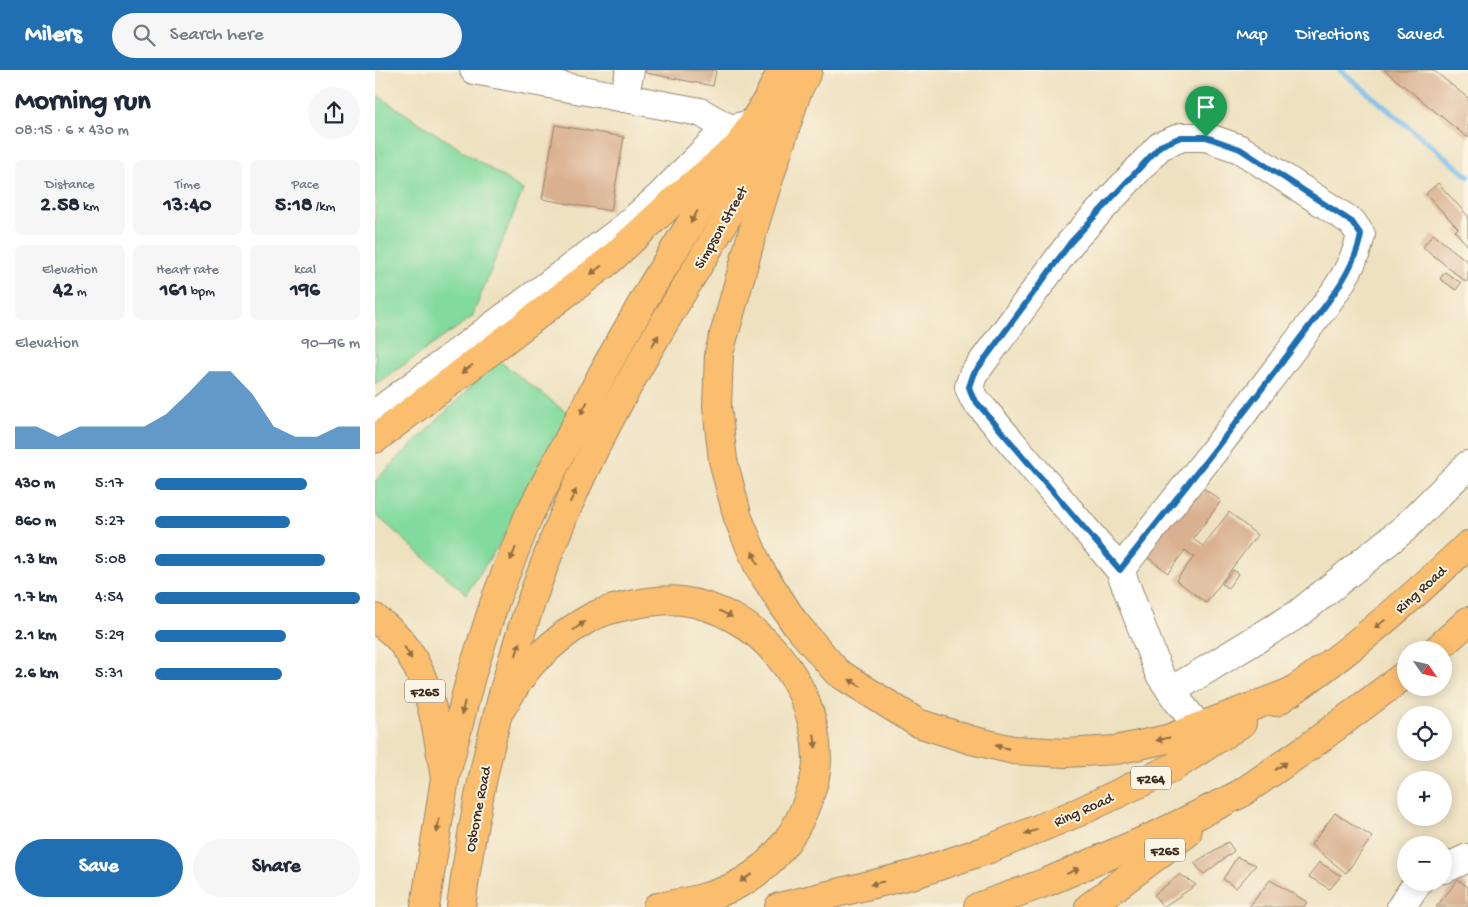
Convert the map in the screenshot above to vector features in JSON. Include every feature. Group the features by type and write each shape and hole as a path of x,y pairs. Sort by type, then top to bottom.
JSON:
{"main road":[{"path":"445,778 471,676 496,598 528,517 607,365 740,133 782,70"},
{"path":"803,81 757,214 719,353 717,407 723,460 738,518 759,568 793,622 837,672 918,722 971,740 1013,750 1073,753 1116,750 1167,739 1291,692"},
{"name":"Simpson Street","path":"499,712 533,598 561,522 595,449 803,81"},
{"path":"375,439 610,260 740,133"},
{"name":"Ring Road","path":"779,907 915,874 989,850 1079,812 1172,768 1291,692 1346,651 1398,609 1468,545"},
{"path":"499,712 534,660 590,618 631,605 679,600 702,604 729,615 773,648 792,672 806,698 817,760 812,790 798,826 775,857 744,881 699,900 657,907"},
{"name":"F265","path":"375,618 397,637 407,650 433,707 445,778 425,907"},
{"path":"1446,641 1468,621"},
{"path":"978,907 1047,882 1161,833 1241,794 1310,746 1397,681"},
{"name":"Osborne Road","path":"461,907 479,792 499,712"},
{"name":"F265","path":"1089,907 1241,794"}],"street":[{"path":"475,70 505,73 700,112 740,133"},
{"path":"624,98 630,70"},
{"path":"375,414 624,228 659,197 690,163 740,133"},
{"path":"1120,570 1253,403 1341,283 1357,255 1361,235 1352,222 1240,149 1206,137 1181,137 1160,146 1071,242 973,375 969,387 973,398 1120,570 1159,673 1199,727"},
{"path":"1171,691 1298,614 1405,528 1468,465"},
{"path":"1452,865 1468,858"},
{"path":"1401,907 1412,891"}],"green space":[{"path":"375,94 523,190 472,317 375,385"},
{"path":"498,360 580,423 466,594 375,514 375,481"}],"building":[{"path":"646,70 716,70 713,86 646,73"},
{"path":"1384,70 1433,70 1468,98 1468,138"},
{"path":"555,125 624,137 611,211 542,199"},
{"path":"1438,183 1468,216 1468,246 1455,231 1458,228 1426,194"},
{"path":"1433,234 1468,262 1468,279 1466,282 1423,247"},
{"path":"1445,272 1461,283 1456,290 1440,279"},
{"path":"1194,481 1221,501 1193,539 1203,546 1229,512 1257,535 1206,603 1176,580 1194,557 1185,550 1168,573 1141,552"},
{"path":"1233,570 1238,574 1228,588 1222,584"},
{"path":"1335,813 1372,837 1346,873 1311,845"},
{"path":"1228,842 1234,851 1204,874 1194,863"},
{"path":"1237,857 1256,865 1236,888 1223,879"},
{"path":"1319,862 1341,876 1330,889 1309,877"},
{"path":"1180,874 1196,885 1163,907 1154,895"},
{"path":"1270,880 1307,902 1304,907 1249,907"},
{"path":"1458,880 1468,887 1468,907 1436,907 1449,891 1452,891 1452,887"}],"waterway":[{"path":"1340,70 1468,176"}],"route":[{"path":"1181,137 1206,137 1240,149 1352,222 1361,235 1357,255 1341,283 1253,403 1120,570 1106,551 973,398 969,387 973,375 1071,242 1160,146 1181,137"}]}
